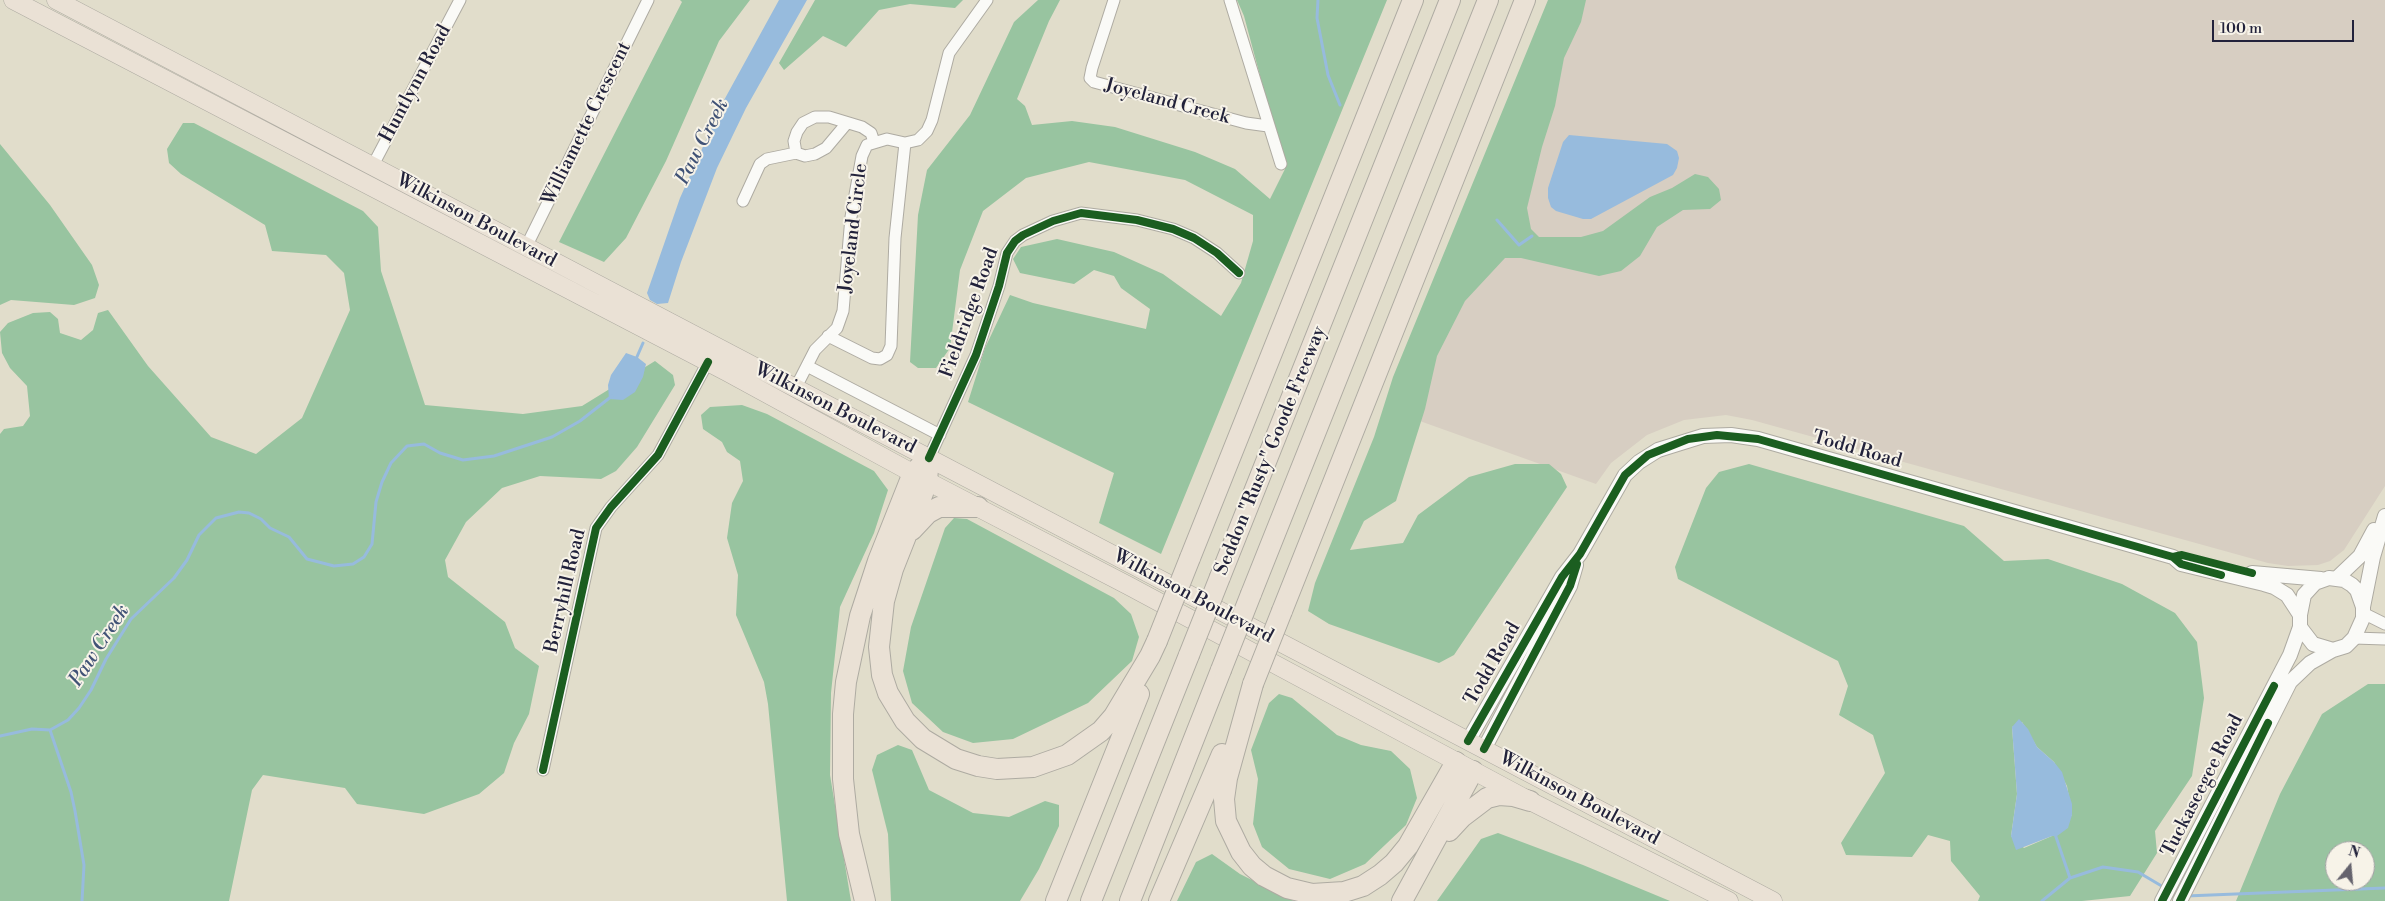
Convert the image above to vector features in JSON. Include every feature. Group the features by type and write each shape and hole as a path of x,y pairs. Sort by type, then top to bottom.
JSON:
{"highway":[{"path":"1056,901 1142,686 1153,649 1412,0"},
{"name":"Seddon \"Rusty\" Goode Freeway","path":"1091,901 1450,0"},
{"name":"Seddon \"Rusty\" Goode Freeway","path":"1130,901 1488,0"},
{"path":"1159,901 1253,684 1525,0"},
{"path":"865,901 849,834 843,779 843,714 846,682 867,593 929,458"},
{"path":"920,477 906,538 894,569 881,617 879,647 882,675 888,693 905,721 923,739 944,753 968,764 997,769 1033,767 1067,755 1101,731 1114,716 1153,649"},
{"path":"906,538 928,513 939,508 978,507"},
{"path":"1253,684 1227,778 1224,799 1226,821 1241,852 1252,866 1264,876 1287,888 1312,894 1344,892 1363,886 1380,875 1394,863 1408,846 1464,766"},
{"path":"1402,901 1430,853 1464,766"},
{"path":"1430,853 1462,817 1487,798 1506,796 1530,801"}],"main road":[{"name":"Wilkinson Boulevard","path":"13,0 470,228 526,247 1773,901"},
{"name":"Wilkinson Boulevard","path":"56,0 372,167 470,228 708,362 920,477 1530,801 1729,901"},
{"path":"708,362 713,358 720,359 821,410 878,431"},
{"path":"1464,766 1468,741"},
{"path":"1464,766 1484,749"}],"street":[{"name":"Huntlynn Road","path":"372,167 460,0"},
{"name":"Williamette Crescent","path":"526,247 648,0"},
{"path":"828,336 872,358 880,359 887,355 891,346 895,238 905,143 918,140 927,131 932,120 948,54 987,0"},
{"name":"Joyeland Creek","path":"1114,0 1092,68 1090,78 1094,82 1246,123 1268,126"},
{"path":"1230,0 1281,164"},
{"path":"796,153 794,141 797,132 804,123 815,117 830,117 862,127 870,134 874,142"},
{"path":"743,201 760,164 767,159 796,153 805,156 816,154 826,148 847,122"},
{"name":"Joyeland Circle","path":"795,389 815,350 837,328 843,311 853,208 862,156 867,145 874,142 887,139 905,143"},
{"name":"Fieldridge Road","path":"929,458 976,355 1001,279 1007,253 1023,235 1053,220 1082,213 1137,220 1173,229 1194,238 1218,253 1239,273"},
{"name":"Berryhill Road","path":"543,770 596,528 611,507 658,455 708,362"},
{"path":"807,366 940,435"},
{"name":"Todd Road","path":"1468,741 1562,577 1580,554 1618,484 1639,462 1658,450 1688,439 1731,435 1758,439 2173,558 2181,564 2274,587 2287,595 2300,621"},
{"path":"2337,578 2360,556 2379,520 2385,516"},
{"path":"2385,516 2373,557 2363,610 2359,628 2354,638 2346,646 2333,650 2314,644 2300,621 2304,595 2308,589 2321,579 2337,578 2352,584 2357,590 2363,610 2385,624"},
{"name":"Todd Road","path":"1484,749 1570,586 1580,554"},
{"name":"Todd Road","path":"2173,558 2182,556 2252,573 2321,579"},
{"name":"Tuckaseegee Road","path":"2162,901 2290,656 2300,621"},
{"path":"2354,638 2385,640"},
{"name":"Tuckaseegee Road","path":"2180,901 2290,682 2310,662 2333,650"}],"shaded area":[{"path":"1574,0 2385,0 2385,486 2344,550 2330,561 2318,565 2288,566 2268,563 1752,420 1726,415 1684,420 1647,435 1611,463 1596,484 1403,415"}],"green space":[{"path":"680,0 750,0 719,41 666,161 626,238 604,262 559,242 682,2"},
{"path":"815,0 963,0 955,8 910,4 879,10 846,47 823,36 784,70 779,63"},
{"path":"1038,0 1060,0 1049,21 1017,99 1025,106 1032,125 1072,121 1115,127 1195,152 1235,169 1270,199 1285,169 1244,16 1237,0 1387,0 1161,554 1099,523 1114,473 968,402 985,348 1010,295 1033,303 1146,329 1150,309 1121,288 1114,276 1094,270 1074,284 1020,273 1013,259 1021,247 1057,239 1114,252 1163,274 1221,316 1241,283 1253,241 1253,215 1185,180 1089,162 1026,178 983,211 960,270 950,348 936,368 918,368 910,362 918,215 927,170 970,115 1014,22"},
{"path":"1548,0 1586,0 1581,22 1564,58 1555,106 1542,147 1527,208 1531,229 1539,237 1581,237 1603,231 1650,197 1672,188 1695,174 1708,177 1719,189 1721,200 1710,209 1683,210 1657,227 1640,256 1621,271 1599,276 1521,258 1505,258 1465,301 1437,356 1425,409 1396,501 1364,521 1350,550 1403,543 1418,515 1469,477 1515,464 1549,464 1561,474 1567,487 1454,655 1439,663 1329,624 1308,611 1315,583 1374,437 1393,377"},
{"path":"183,123 194,123 363,211 378,227 381,271 425,405 523,414 582,406 655,361 673,375 675,385 637,447 616,471 601,479 540,476 502,488 466,522 445,560 448,577 505,622 515,648 539,666 529,714 514,743 504,773 479,794 424,814 357,804 345,788 263,775 252,790 229,901 0,901 0,434 4,429 23,426 30,416 27,386 10,368 2,353 0,332 8,323 33,313 50,312 58,319 60,333 81,340 93,330 98,313 108,310 148,366 211,437 256,454 302,418 350,310 344,273 326,255 272,251 265,225 181,174 169,163 167,149"},
{"path":"0,144 50,205 92,265 99,285 95,298 74,305 11,300 0,305"},
{"path":"742,405 767,414 874,471 888,490 874,533 840,607 831,693 830,775 851,901 787,901 768,704 764,682 736,615 738,575 727,538 732,503 743,481 740,461 727,452 722,442 703,429 701,415 710,407"},
{"path":"1749,464 1964,526 2004,561 2048,559 2122,584 2175,613 2197,642 2204,698 2192,776 2155,831 2157,853 2130,896 2082,901 1978,901 1980,896 1951,861 1950,841 1928,835 1912,857 1846,855 1841,843 1885,773 1873,735 1839,715 1848,686 1838,661 1678,579 1675,567 1706,488 1719,472","holes":["2022,722 2037,747 2054,762 2067,786 2072,815 2052,836 2024,848 2011,836 2017,794 2012,727"]},
{"path":"954,518 967,519 1114,598 1131,614 1139,637 1132,661 1088,703 1013,739 973,743 943,732 912,703 903,671 911,627 945,528"},
{"path":"2368,684 2385,684 2385,901 2236,901 2280,794 2322,714"},
{"path":"1279,694 1292,698 1337,735 1361,745 1391,751 1410,769 1417,798 1406,825 1365,864 1330,879 1289,869 1262,847 1253,824 1258,779 1251,750 1269,703"},
{"path":"898,745 912,750 929,790 973,813 1009,817 1045,801 1059,805 1059,826 1039,869 1020,901 891,901 888,834 872,770 877,755"},
{"path":"1498,833 1670,901 1437,901 1481,839"},
{"path":"1212,854 1240,874 1294,901 1177,901 1196,862"}],"water":[{"path":"779,0 807,0 746,108 717,168 681,262 668,303 657,304 650,300 647,293 680,198 723,102"},
{"path":"1569,135 1667,144 1677,151 1679,158 1677,168 1673,175 1591,219 1583,219 1556,211 1551,207 1548,198 1548,188 1563,142"},
{"path":"626,353 637,357 646,364 643,377 635,392 623,400 609,399 608,385 611,375"},
{"path":"2019,719 2028,729 2037,747 2062,772 2072,804 2072,815 2068,828 2057,836 2052,836 2016,850 2011,836 2017,794 2012,727"}],"waterway":[{"path":"1318,0 1317,18 1328,75 1340,105"},
{"path":"1497,220 1519,245 1532,236"},
{"name":"Paw Creek","path":"636,359 643,343"},
{"name":"Paw Creek","path":"0,736 32,729 50,730 68,720 91,690 106,659 131,619 174,578 187,560 199,535 216,518 239,512 249,513 261,519 270,528 289,537 307,559 334,566 353,564 364,557 372,544 376,502 382,482 391,463 407,446 424,444 440,453 463,460 494,456 552,437 580,421 612,396"},
{"path":"50,730 71,792 75,811 84,865 82,901"},
{"path":"2055,834 2070,878"},
{"path":"2042,901 2070,878 2103,867 2138,872 2165,888"},
{"path":"2186,896 2385,888"}],"cycle path":[{"path":"929,458 976,355 999,286 1007,253 1015,241 1023,235 1053,221 1081,213 1137,220 1173,229 1194,238 1217,253 1239,273"},
{"path":"543,770 596,528 611,507 658,455 708,362"},
{"path":"1468,741 1562,577 1580,554 1625,475 1648,455 1688,439 1717,435 1758,439 2173,557 2181,564 2221,575"},
{"path":"2173,557 2182,555 2252,573"},
{"path":"1484,749 1570,586 1577,564"},
{"path":"2162,901 2274,686"},
{"path":"2180,901 2268,723"}]}
